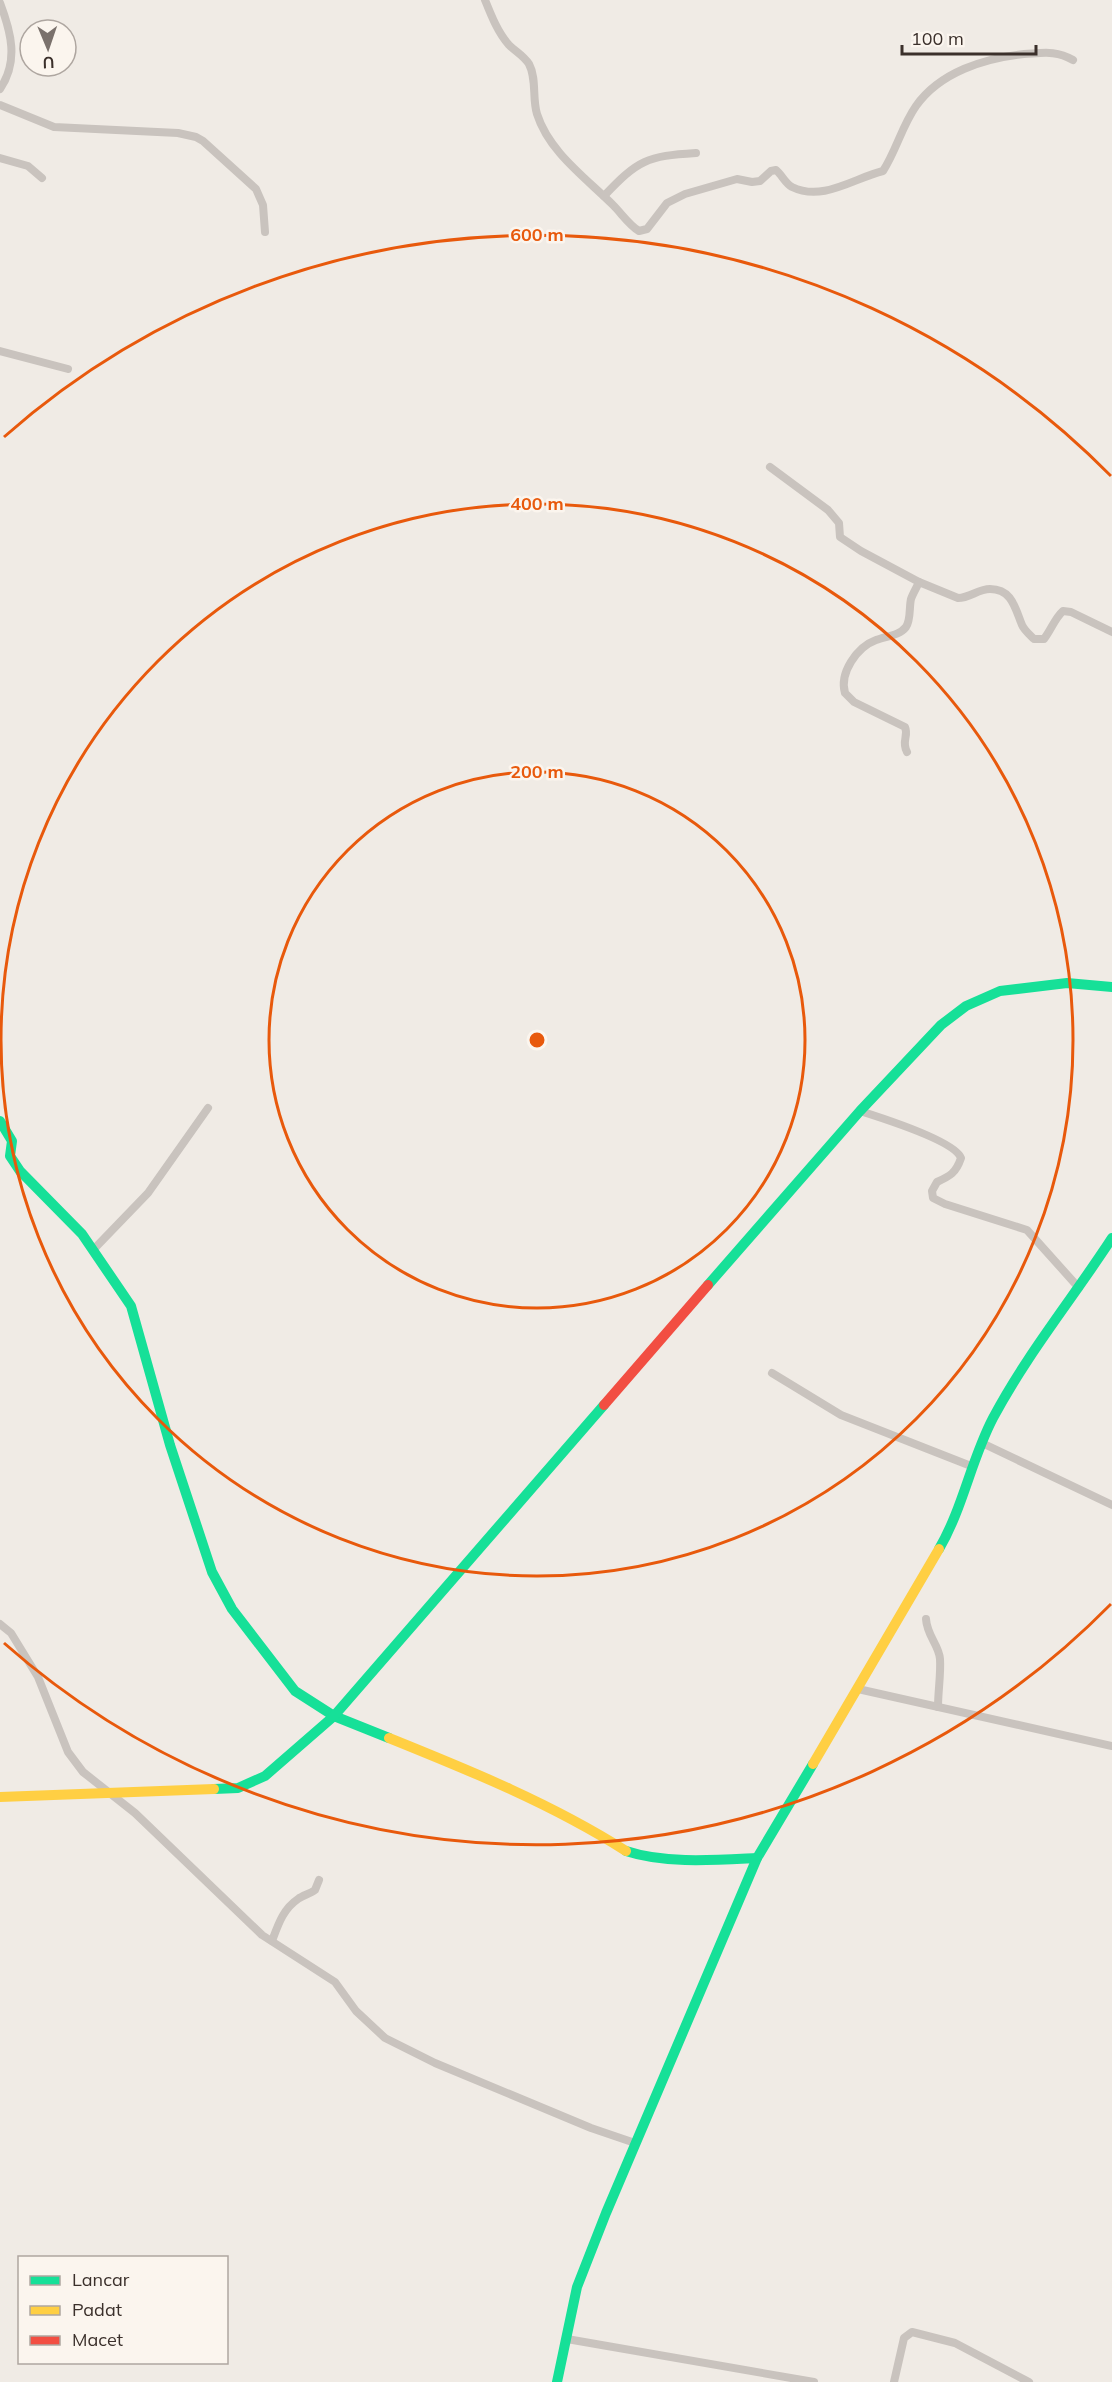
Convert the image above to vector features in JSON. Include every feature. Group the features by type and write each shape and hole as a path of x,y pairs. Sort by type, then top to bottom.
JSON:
{"street":[{"path":"485,0 490,14 509,45 523,55 530,67 536,112 547,138 572,166 639,231 647,229 667,203 685,194 731,180 759,181 771,171 778,172 791,186 799,189 832,190 883,171 916,105 931,89 962,70 981,61 1006,56 1054,52 1073,60"},
{"path":"0,3 10,29 13,46 9,73 0,89"},
{"path":"0,105 54,127 178,133 196,137 256,189 263,205 265,232"},
{"path":"604,196 636,166 657,157 696,153"},
{"path":"0,158 28,166 42,178"},
{"path":"0,351 69,369"},
{"path":"770,467 828,510 839,523 843,540 919,582 958,598 964,598 988,588 1002,591 1014,601 1023,627 1034,639 1044,639 1058,615 1064,611 1071,612 1112,632"},
{"path":"907,752 904,746 907,730 905,727 854,702 845,693 844,681 850,663 858,653 874,640 900,632 907,626 911,598 919,582"},
{"path":"0,1797 238,1788 265,1776 287,1760 334,1716 860,1111 941,1025 966,1006 1000,991 1067,983 1112,987"},
{"path":"94,1249 148,1193 208,1108"},
{"path":"860,1111 898,1124 953,1148 961,1155 958,1166 952,1176 937,1182 932,1191 933,1198 945,1204 1027,1230 1079,1288"},
{"path":"0,1122 12,1141 10,1156 20,1171 94,1249 131,1306 170,1445 212,1572 232,1609 295,1691 334,1716 490,1779 636,1854 647,1857 723,1860 757,1858"},
{"path":"557,2382 576,2287 757,1858 952,1527 971,1466 994,1416 1022,1369 1112,1238"},
{"path":"772,1373 841,1415 971,1466"},
{"path":"982,1443 1112,1505"},
{"path":"926,1619 928,1635 940,1659 938,1707"},
{"path":"0,1624 11,1633 38,1677 68,1752 83,1772 135,1813 257,1930 334,1982 356,2011 385,2038 435,2063 591,2128 635,2143"},
{"path":"858,1689 1112,1746"},
{"path":"272,1941 289,1906 300,1897 315,1890 319,1880"},
{"path":"894,2382 904,2338 912,2332 955,2343 1029,2382"},
{"path":"567,2339 814,2382"}],"traffic: fast":[{"path":"708,1285 860,1111 941,1025 966,1006 1000,991 1067,983 1112,987"},
{"path":"0,1121 12,1141 10,1156 20,1171 82,1234 131,1306 170,1445 212,1572 232,1609 295,1691 334,1716 389,1738"},
{"path":"939,1549 954,1517 985,1434 1006,1394 1112,1238"},
{"path":"214,1789 238,1788 265,1776 334,1716 604,1405"},
{"path":"557,2382 577,2287 606,2213 757,1858 813,1764"},
{"path":"626,1851 657,1858 674,1859 757,1858"}],"traffic: slow":[{"path":"813,1764 939,1549"},
{"path":"389,1738 540,1803 626,1851"},
{"path":"0,1797 214,1789"}],"traffic: jam":[{"path":"604,1405 708,1285"}]}
